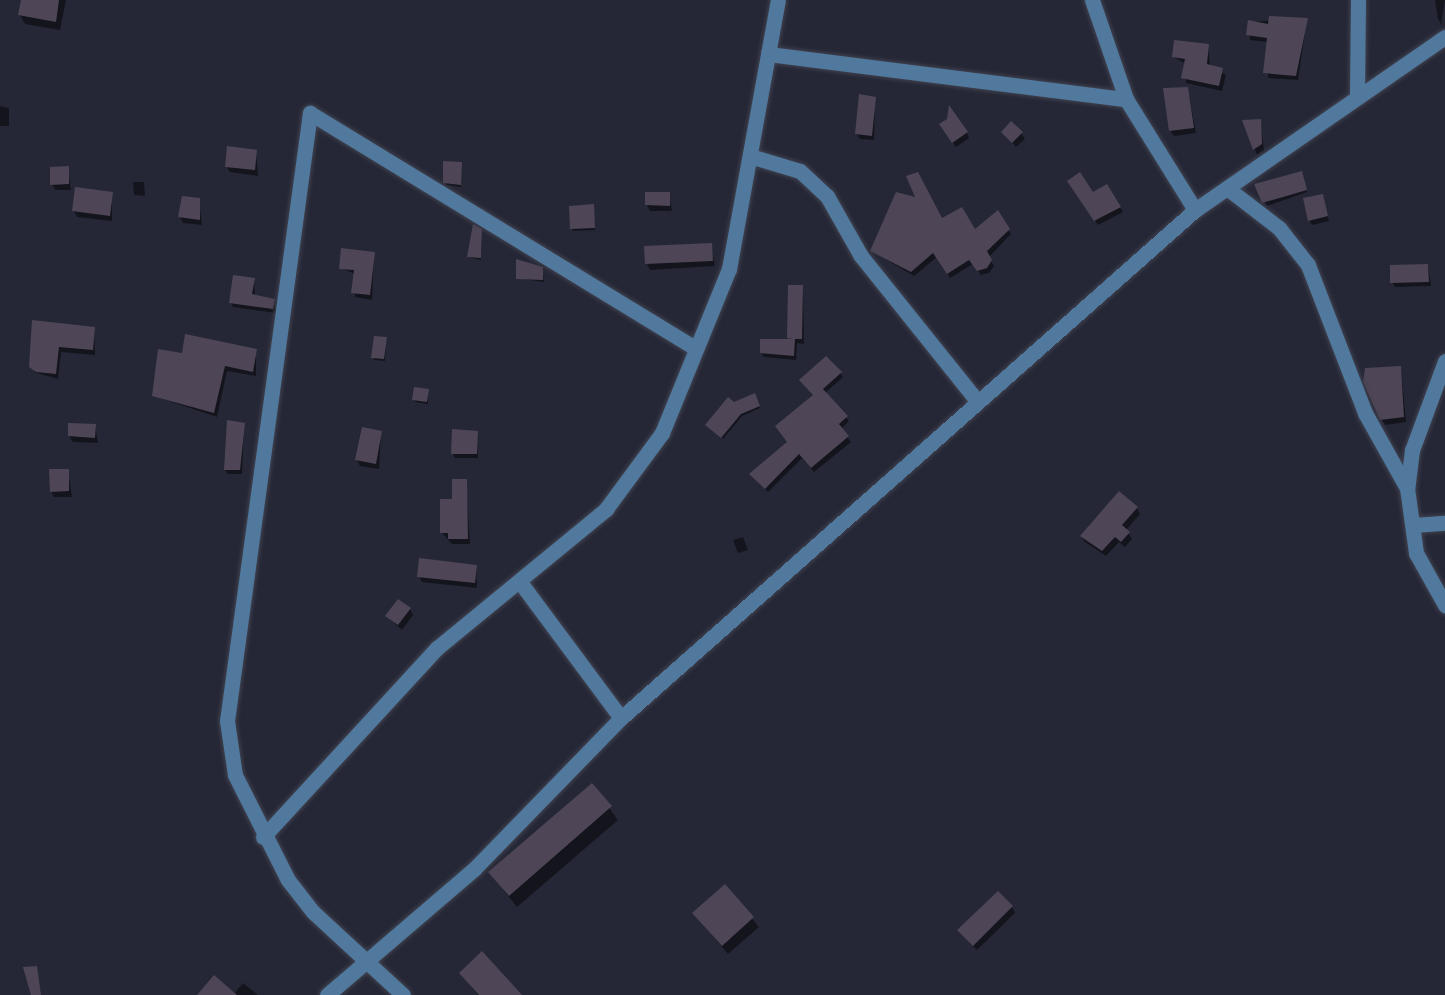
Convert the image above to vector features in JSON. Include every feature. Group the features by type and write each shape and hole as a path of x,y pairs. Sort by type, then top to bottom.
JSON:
{"street":[{"path":"263,837 437,648 606,509 662,433 729,270 778,0"},
{"path":"1092,0 1126,99 1195,210"},
{"path":"1357,95 1358,0"},
{"path":"327,995 367,957 474,869 621,718 1195,210 1357,95 1445,37"},
{"path":"768,54 1126,99"},
{"path":"403,995 367,957 313,912 263,837 235,775 227,721 310,113 696,349"},
{"path":"750,156 800,171 827,196 861,256 977,401"},
{"path":"1227,188 1279,228 1308,265 1365,413 1407,488"},
{"path":"1445,361 1412,450 1407,488 1416,553 1445,605"},
{"path":"1413,525 1445,523"},
{"path":"520,582 621,718"}],"building":[{"path":"21,0 59,0 56,22 18,15"},
{"path":"1269,16 1308,18 1296,76 1263,73 1267,38 1246,35 1248,20 1268,24"},
{"path":"1174,40 1209,44 1207,64 1223,68 1219,86 1181,78 1185,59 1172,57"},
{"path":"1188,87 1194,128 1169,131 1163,88"},
{"path":"859,94 876,97 872,136 855,134"},
{"path":"949,105 968,132 952,143 939,124 947,119"},
{"path":"1261,119 1262,144 1253,150 1242,120"},
{"path":"1011,121 1023,132 1012,143 1001,132"},
{"path":"227,146 257,150 255,170 225,167"},
{"path":"443,161 462,162 461,185 443,183"},
{"path":"69,166 69,184 50,185 50,167"},
{"path":"1302,171 1307,190 1262,203 1254,184"},
{"path":"918,172 942,218 962,207 975,229 998,210 1010,229 987,251 992,260 987,268 977,271 969,260 947,274 933,253 911,272 870,251 896,192 915,197 906,176"},
{"path":"1080,172 1093,192 1107,184 1121,207 1094,221 1067,181"},
{"path":"75,187 113,192 110,216 72,211"},
{"path":"645,192 670,192 670,206 645,205"},
{"path":"1323,194 1328,216 1308,221 1303,198"},
{"path":"182,196 200,198 200,220 178,217"},
{"path":"594,204 595,228 570,229 569,206"},
{"path":"473,224 482,229 481,258 467,257"},
{"path":"712,243 713,261 645,264 644,246"},
{"path":"341,248 375,252 370,295 351,293 354,270 339,269"},
{"path":"516,259 543,267 543,280 516,279"},
{"path":"1428,264 1429,282 1390,283 1390,265"},
{"path":"233,275 255,278 252,294 275,299 273,309 229,303"},
{"path":"788,285 803,285 802,339 795,339 794,356 760,353 760,339 792,339 787,338"},
{"path":"32,320 95,327 93,350 59,347 56,374 36,372 29,367"},
{"path":"185,334 257,349 253,372 225,366 214,413 152,396 158,349 182,353"},
{"path":"374,336 387,337 384,359 371,358"},
{"path":"826,356 842,372 823,389 848,416 839,424 849,436 811,468 799,454 765,489 749,474 787,442 775,426 813,395 799,380"},
{"path":"1401,366 1404,417 1380,420 1363,382 1365,368"},
{"path":"414,387 429,389 427,402 412,400"},
{"path":"755,393 760,406 741,414 721,438 705,425 728,397 734,402"},
{"path":"227,420 245,423 240,470 224,470"},
{"path":"68,423 96,424 95,438 68,436"},
{"path":"362,427 382,431 376,464 355,460"},
{"path":"452,429 478,431 477,454 451,454"},
{"path":"49,469 69,469 69,491 50,492"},
{"path":"452,479 467,479 468,539 448,539 448,533 440,533 440,499 452,499"},
{"path":"1119,491 1138,507 1122,525 1130,532 1121,542 1115,537 1102,551 1080,536"},
{"path":"419,558 477,565 475,583 417,577"},
{"path":"398,599 411,608 398,625 385,616"},
{"path":"592,783 612,806 509,896 488,872"},
{"path":"725,884 754,917 722,946 692,913"},
{"path":"998,891 1013,906 973,946 957,930"},
{"path":"482,951 522,995 479,995 459,973"},
{"path":"37,966 41,995 31,995 23,967"},
{"path":"214,975 237,995 197,995"}]}
